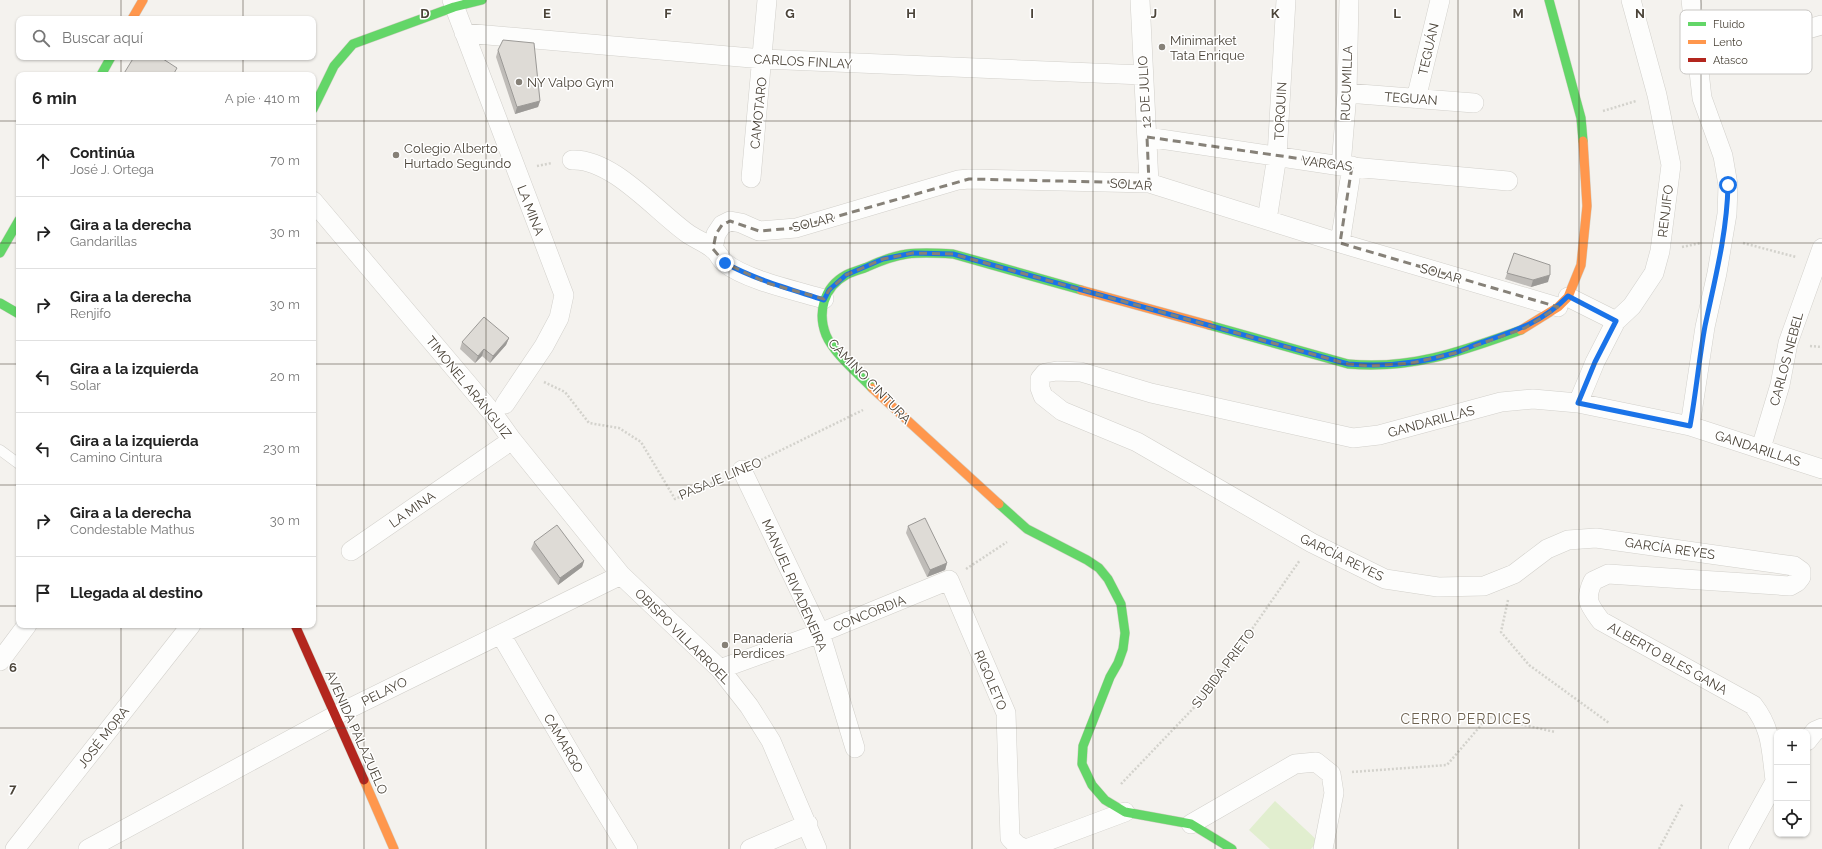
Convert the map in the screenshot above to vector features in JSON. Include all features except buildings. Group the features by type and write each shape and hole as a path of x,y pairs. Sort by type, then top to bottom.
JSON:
{"main road":[{"path":"134,16 143,0"},
{"path":"316,103 334,64 343,52 353,44 453,4 482,0"},
{"path":"1549,0 1581,118 1587,206 1581,265 1563,302"},
{"path":"103,72 109,60"},
{"path":"0,253 16,225"},
{"name":"CAMINO CINTURA","path":"1232,849 1191,824 1125,812 1105,800 1092,785 1086,775 1082,755 1086,737 1123,649 1125,633 1121,604 1108,579 1098,568 1087,560 1027,529 883,399 831,345 825,334 821,311 829,290 846,275 883,259 913,253 953,254 1348,364 1369,366 1412,363 1455,353 1525,328 1563,302"},
{"path":"0,303 16,312"},
{"name":"AVENIDA PALAZUELO","path":"296,628 394,849"}],"street":[{"name":"CAMOTARO","path":"751,178 763,59 767,0"},
{"name":"12 DE JULIO","path":"1140,0 1149,183"},
{"name":"TORQUIN","path":"1267,220 1278,156 1286,0"},
{"name":"RUCUMILLA","path":"1340,243 1347,166 1348,0"},
{"name":"TEGUÁN","path":"1416,99 1440,0"},
{"name":"RENJIFO","path":"1578,403 1595,362 1616,321 1632,306 1654,273 1660,252 1671,165 1657,95 1631,0"},
{"path":"1691,0 1692,10"},
{"name":"LA MINA","path":"453,4 564,295 559,318 544,346 505,404"},
{"path":"1812,28 1822,25"},
{"name":"CARLOS FINLAY","path":"464,33 763,59 1143,75"},
{"path":"1690,426 1705,327 1717,273 1727,214 1728,192 1723,156 1702,98 1699,74"},
{"name":"TEGUAN","path":"1347,93 1474,103"},
{"name":"VARGAS","path":"1147,137 1347,166 1508,181"},
{"path":"572,160 583,159 608,170 686,233 713,249 725,263 767,283 824,300"},
{"name":"SOLAR","path":"713,249 716,234 722,224 730,221 741,223 759,231 796,228 958,180 1149,183 1340,243 1563,302 1616,321"},
{"name":"TIMONEL ARÁNGUIZ","path":"316,205 494,415 512,440 621,575"},
{"name":"CARLOS NEBEL","path":"1761,448 1780,385 1788,343 1822,248"},
{"name":"GANDARILLAS","path":"1040,378 1045,373 1057,371 1081,372 1151,393 1353,438 1379,435 1501,402 1533,400 1578,403 1690,426 1822,469"},
{"name":"GARCÍA REYES","path":"1040,378 1040,388 1043,396 1062,411 1137,442 1312,543 1386,579 1430,586 1484,586 1514,574 1547,549 1568,540 1596,538 1794,566 1801,571 1801,577 1797,582 1790,586"},
{"name":"LA MINA","path":"351,551 512,440"},
{"name":"MANUEL RIVADENEIRA","path":"742,470 820,633 855,748"},
{"name":"ALBERTO BLES GANA","path":"1774,766 1769,732 1761,716 1753,705 1601,621 1590,607 1587,593 1593,581 1608,574 1790,586"},
{"name":"PELAYO","path":"88,849 336,715 621,575"},
{"name":"OBISPO VILLARROEL","path":"621,575 720,669 749,706 771,741 808,824 817,849"},
{"name":"CONCORDIA","path":"720,669 820,633 949,580"},
{"name":"RIGOLETO","path":"949,580 1006,713 1010,838 1017,845 1025,849 1125,812"},
{"path":"0,660 25,628"},
{"name":"JOSÉ MORA","path":"15,849 189,628"},
{"name":"CAMARGO","path":"501,635 628,849"},
{"path":"1810,737 1815,731 1822,728"},
{"path":"1191,824 1295,764 1316,762 1331,774 1334,792 1323,849"},
{"path":"1738,849 1774,783"},
{"path":"750,849 808,824"}],"lane":[{"path":"0,450 16,462"}],"path":[{"path":"515,169 572,160"},
{"name":"PASAJE LINEO","path":"526,373 565,392 589,423 619,428 641,442 675,499 742,470 883,399"},
{"path":"949,580 1027,529"},
{"name":"SUBIDA PRIETO","path":"1105,800 1206,694 1312,543"},
{"path":"1514,574 1501,632 1529,665 1609,723"},
{"path":"1331,774 1447,764 1488,717 1555,732"},
{"path":"1659,849 1683,803"}],"highlighted area":[{"path":"1147,137 1352,166 1340,243 1558,307 1525,328 1455,353 1412,363 1369,366 1348,364 953,254 913,253 883,259 846,275 829,290 824,299 767,283 725,263 713,249 716,234 722,225 730,221 759,231 796,228 969,179 1149,183"}],"green space":[{"path":"1275,801 1318,841 1311,849 1270,849 1249,830"}],"traffic: fast":[{"path":"316,103 334,66 353,44 454,7 482,0"},
{"path":"1549,0 1581,118 1583,141"},
{"path":"103,72 109,60"},
{"path":"0,253 16,225"},
{"path":"872,388 835,349 826,335 823,326 822,318 824,301 832,286 838,280 849,274 887,259 902,255 913,253 953,254 1081,290"},
{"path":"0,303 16,312"},
{"path":"1209,325 1348,364 1371,365 1394,364 1436,357 1457,352 1521,330"},
{"path":"999,504 1027,529 1087,560 1099,568 1108,579 1121,604 1125,633 1123,649 1118,663 1110,677 1083,746 1082,764 1092,785 1105,800 1125,812 1191,824 1232,849"}],"traffic: slow":[{"path":"134,16 143,0"},
{"path":"1521,330 1558,307 1568,297 1581,265 1587,206 1583,141"},
{"path":"1081,290 1209,325"},
{"path":"872,388 999,504"},
{"path":"364,780 394,849"}],"traffic: jam":[{"path":"296,628 364,780"}],"place":[{"name":"Minimarket Tata Enrique","path":"1162,47"},
{"name":"NY Valpo Gym","path":"519,82"},
{"name":"Colegio Alberto Hurtado Segundo","path":"396,155"},
{"name":"Panadería Perdices","path":"725,645"}],"district":[{"name":"CERRO PERDICES","path":"1466,719"}],"route":[{"path":"725,263 767,283 824,300 829,290 846,275 883,259 913,253 953,254 1348,364 1369,366 1412,363 1455,353 1525,328 1558,307 1568,296 1616,321 1595,362 1578,403 1690,426 1705,327 1717,273 1727,214 1728,185"}]}
